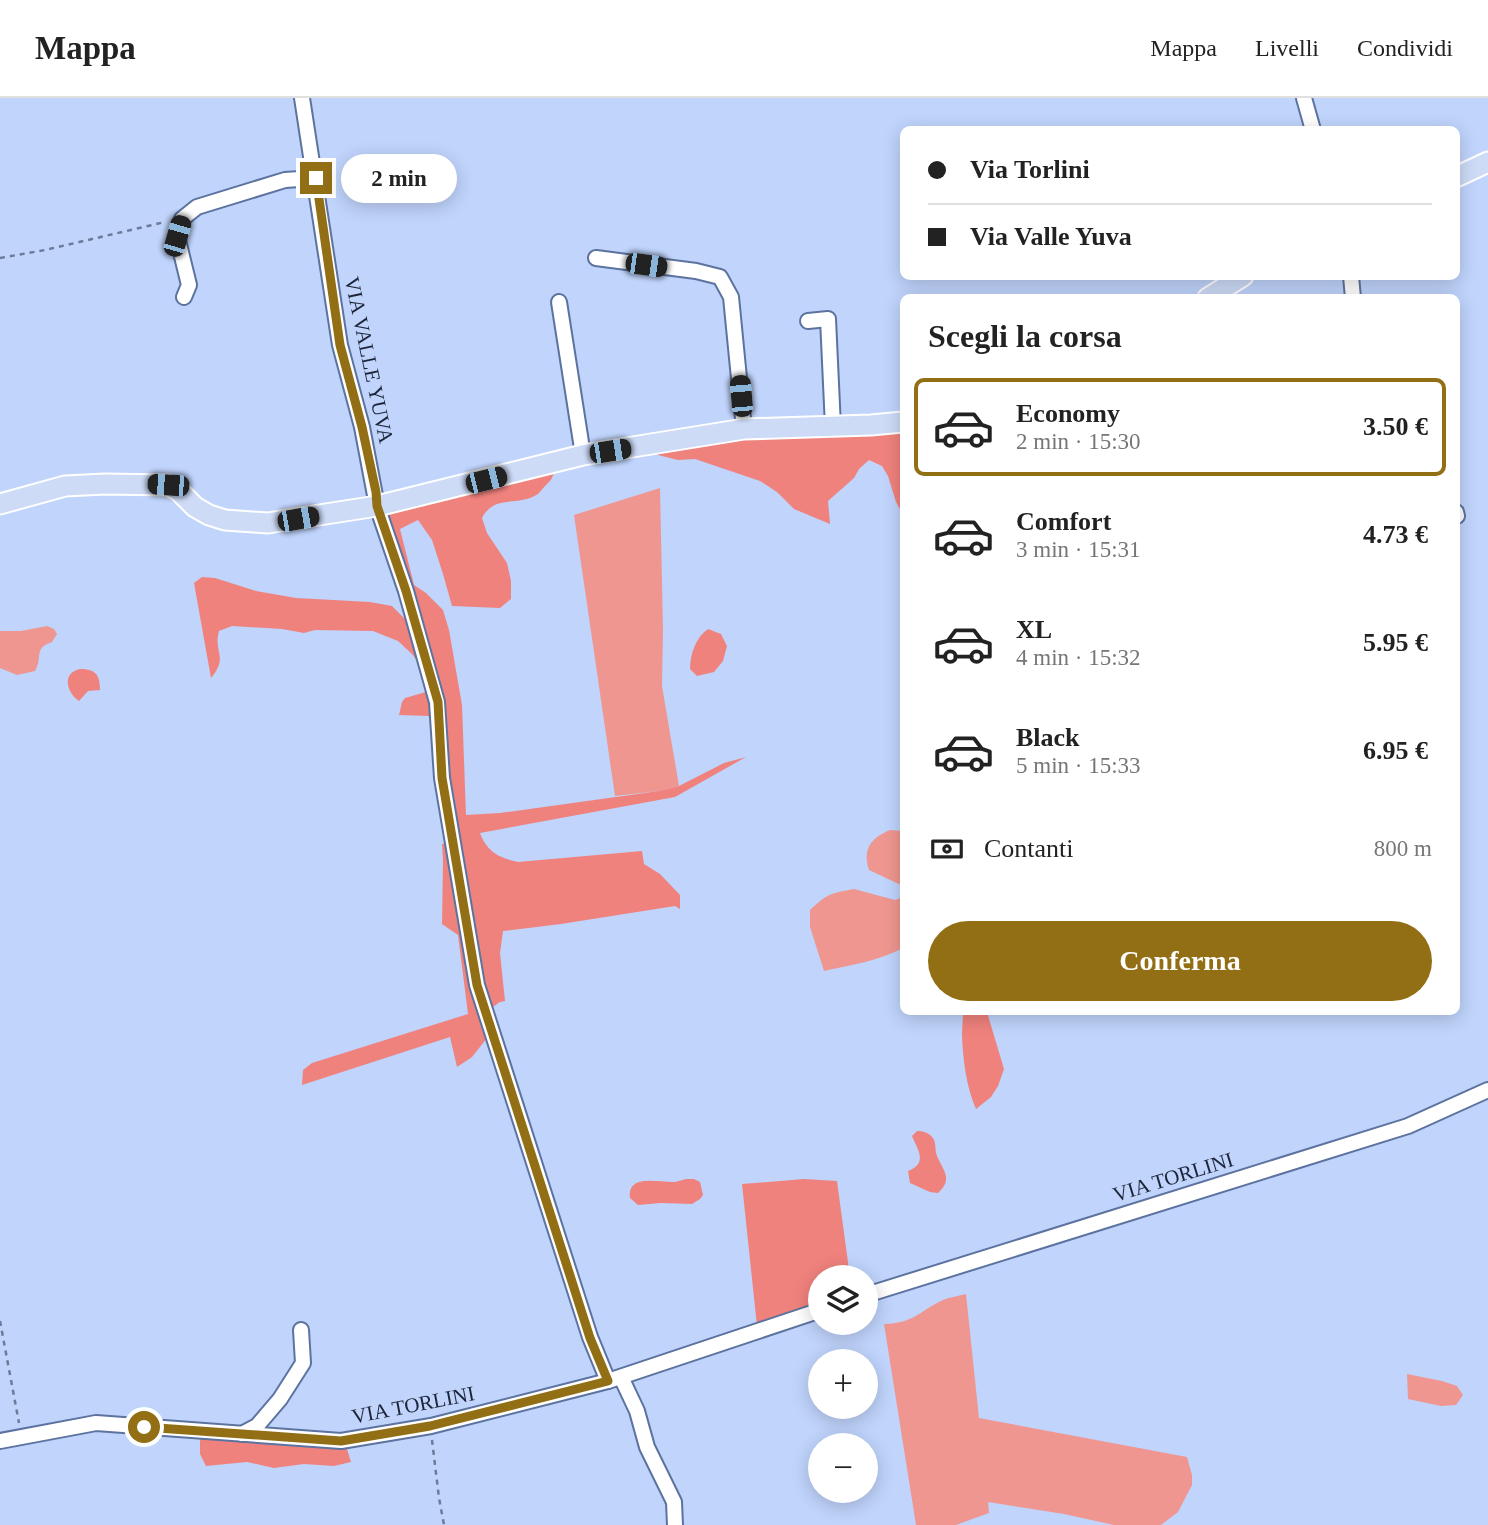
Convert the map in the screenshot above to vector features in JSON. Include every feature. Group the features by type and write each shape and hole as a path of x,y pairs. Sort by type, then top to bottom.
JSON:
{"main road":[{"path":"1460,175 1488,162"},
{"path":"1214,294 1237,280"},
{"path":"0,504 65,486 168,485 209,515 225,520 268,523 377,506 583,456 744,429 900,422"}],"street":[{"name":"VIA VALLE YUVA","path":"302,98 340,345 362,427 377,506 406,591 438,702 442,778 477,985 590,1338 637,1411 647,1447 674,1502 676,1525"},
{"path":"1304,98 1312,126"},
{"path":"184,297 189,285 177,236 182,219 197,207 285,180 316,178"},
{"path":"596,258 696,271 720,277 732,297 744,429"},
{"path":"559,302 583,456"},
{"path":"808,321 828,319 833,426"},
{"name":"VIA TORLINI","path":"878,1290 1408,1126 1488,1090"},
{"name":"VIA TORLINI","path":"0,1441 96,1423 341,1441 430,1426 614,1379 808,1314"},
{"path":"240,1434 257,1426 303,1363 302,1330"}],"path":[{"path":"0,258 182,219"},
{"path":"0,1321 21,1437"},
{"path":"430,1426 444,1525"}],"shaded area":[{"path":"900,426 900,509 882,466 869,460 854,478 828,501 830,524 794,509 777,492 760,481 695,459 678,460 658,455 650,449 748,435"},
{"path":"554,465 552,479 538,494 493,506 482,518 487,533 507,563 511,581 511,599 500,608 452,606 432,540 418,520 400,529 414,585 443,610 449,630 462,705 466,815 500,813 659,791 679,786 724,763 746,757 675,797 480,833 494,853 518,862 642,851 644,864 660,874 680,895 680,909 675,906 503,931 500,953 505,1001 490,1009 495,1028 472,1057 457,1067 450,1037 302,1085 303,1070 312,1063 468,1014 458,935 442,924 442,844 458,842 446,780 442,720 428,716 399,715 405,698 426,692 427,682 422,668 412,654 398,641 373,631 315,630 304,633 232,626 219,631 220,659 211,678 194,583 202,577 215,578 256,591 296,598 370,602 392,606 404,618 416,615 385,511"},
{"path":"660,488 662,686 679,786 615,796 574,515"},
{"path":"47,626 57,634 52,642 40,650 35,671 17,675 0,668 0,631 21,631"},
{"path":"708,629 721,634 727,646 723,661 714,672 697,676 690,669 691,658 694,646"},
{"path":"80,669 96,674 100,690 88,691 79,701 71,693 68,679 74,671"},
{"path":"890,830 900,831 900,885 869,870 868,850 878,837"},
{"path":"854,889 895,900 900,898 900,949 874,959 824,971 810,927 810,910 830,895"},
{"path":"963,1015 988,1015 1004,1069 991,1097 976,1109 964,1063"},
{"path":"917,1131 927,1133 934,1140 946,1178 946,1183 938,1193 910,1183 908,1171 920,1160 912,1136"},
{"path":"686,1179 700,1182 703,1195 692,1204 638,1205 630,1198 630,1190 639,1182 675,1182"},
{"path":"804,1179 837,1181 848,1265 808,1265 808,1309 757,1326 742,1184"},
{"path":"966,1294 979,1418 1187,1457 1192,1485 1178,1512 1161,1525 1114,1525 988,1502 989,1513 956,1525 916,1525 884,1324 910,1319 943,1300"},
{"path":"1407,1374 1457,1386 1463,1395 1456,1405 1441,1406 1408,1399"},
{"path":"200,1438 311,1447 346,1446 351,1462 334,1466 304,1464 274,1468 247,1462 206,1466 200,1454"}],"route":[{"path":"144,1427 341,1441 430,1426 608,1381 590,1338 477,985 442,778 438,702 406,591 377,506 362,427 340,345 316,178"}]}
